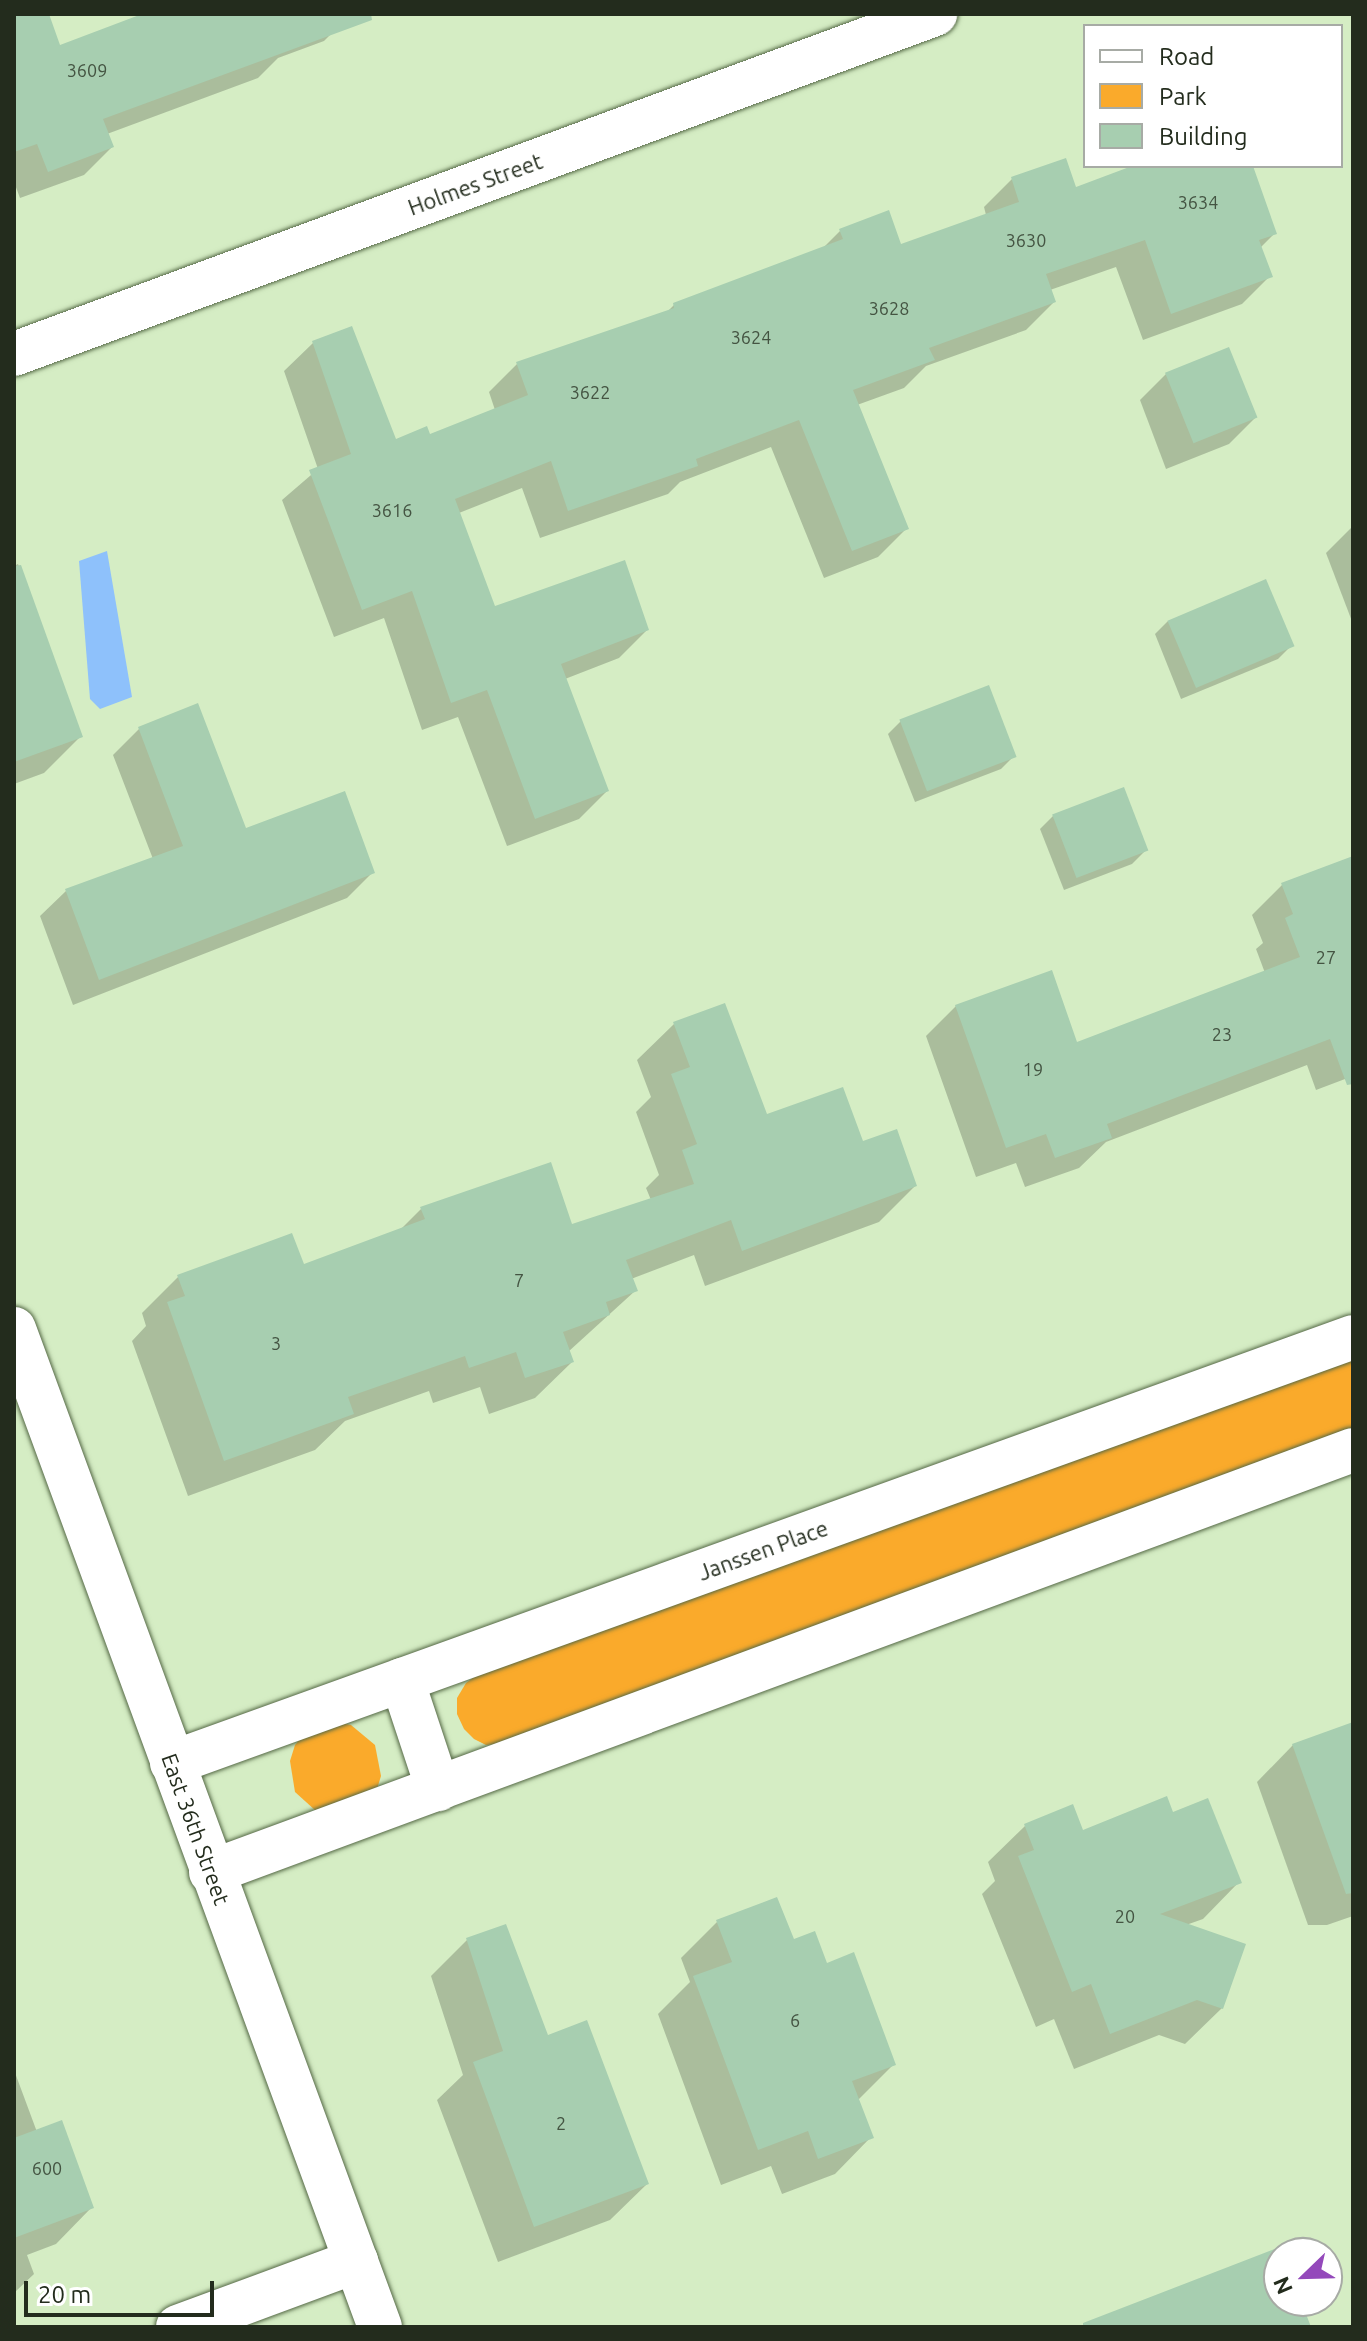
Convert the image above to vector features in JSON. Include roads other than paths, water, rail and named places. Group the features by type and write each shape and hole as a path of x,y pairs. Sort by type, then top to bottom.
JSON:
{"street":[{"name":"Holmes Street","path":"14,354 935,14"},
{"name":"Janssen Place","path":"172,1763 1353,1337"},
{"name":"East 36th Street","path":"18,1354 380,2327"},
{"path":"211,1872 1353,1450"},
{"path":"402,1680 438,1789"},
{"path":"178,2327 356,2261"}],"water":[{"path":"107,551 132,697 100,709 90,699 79,561"}]}
